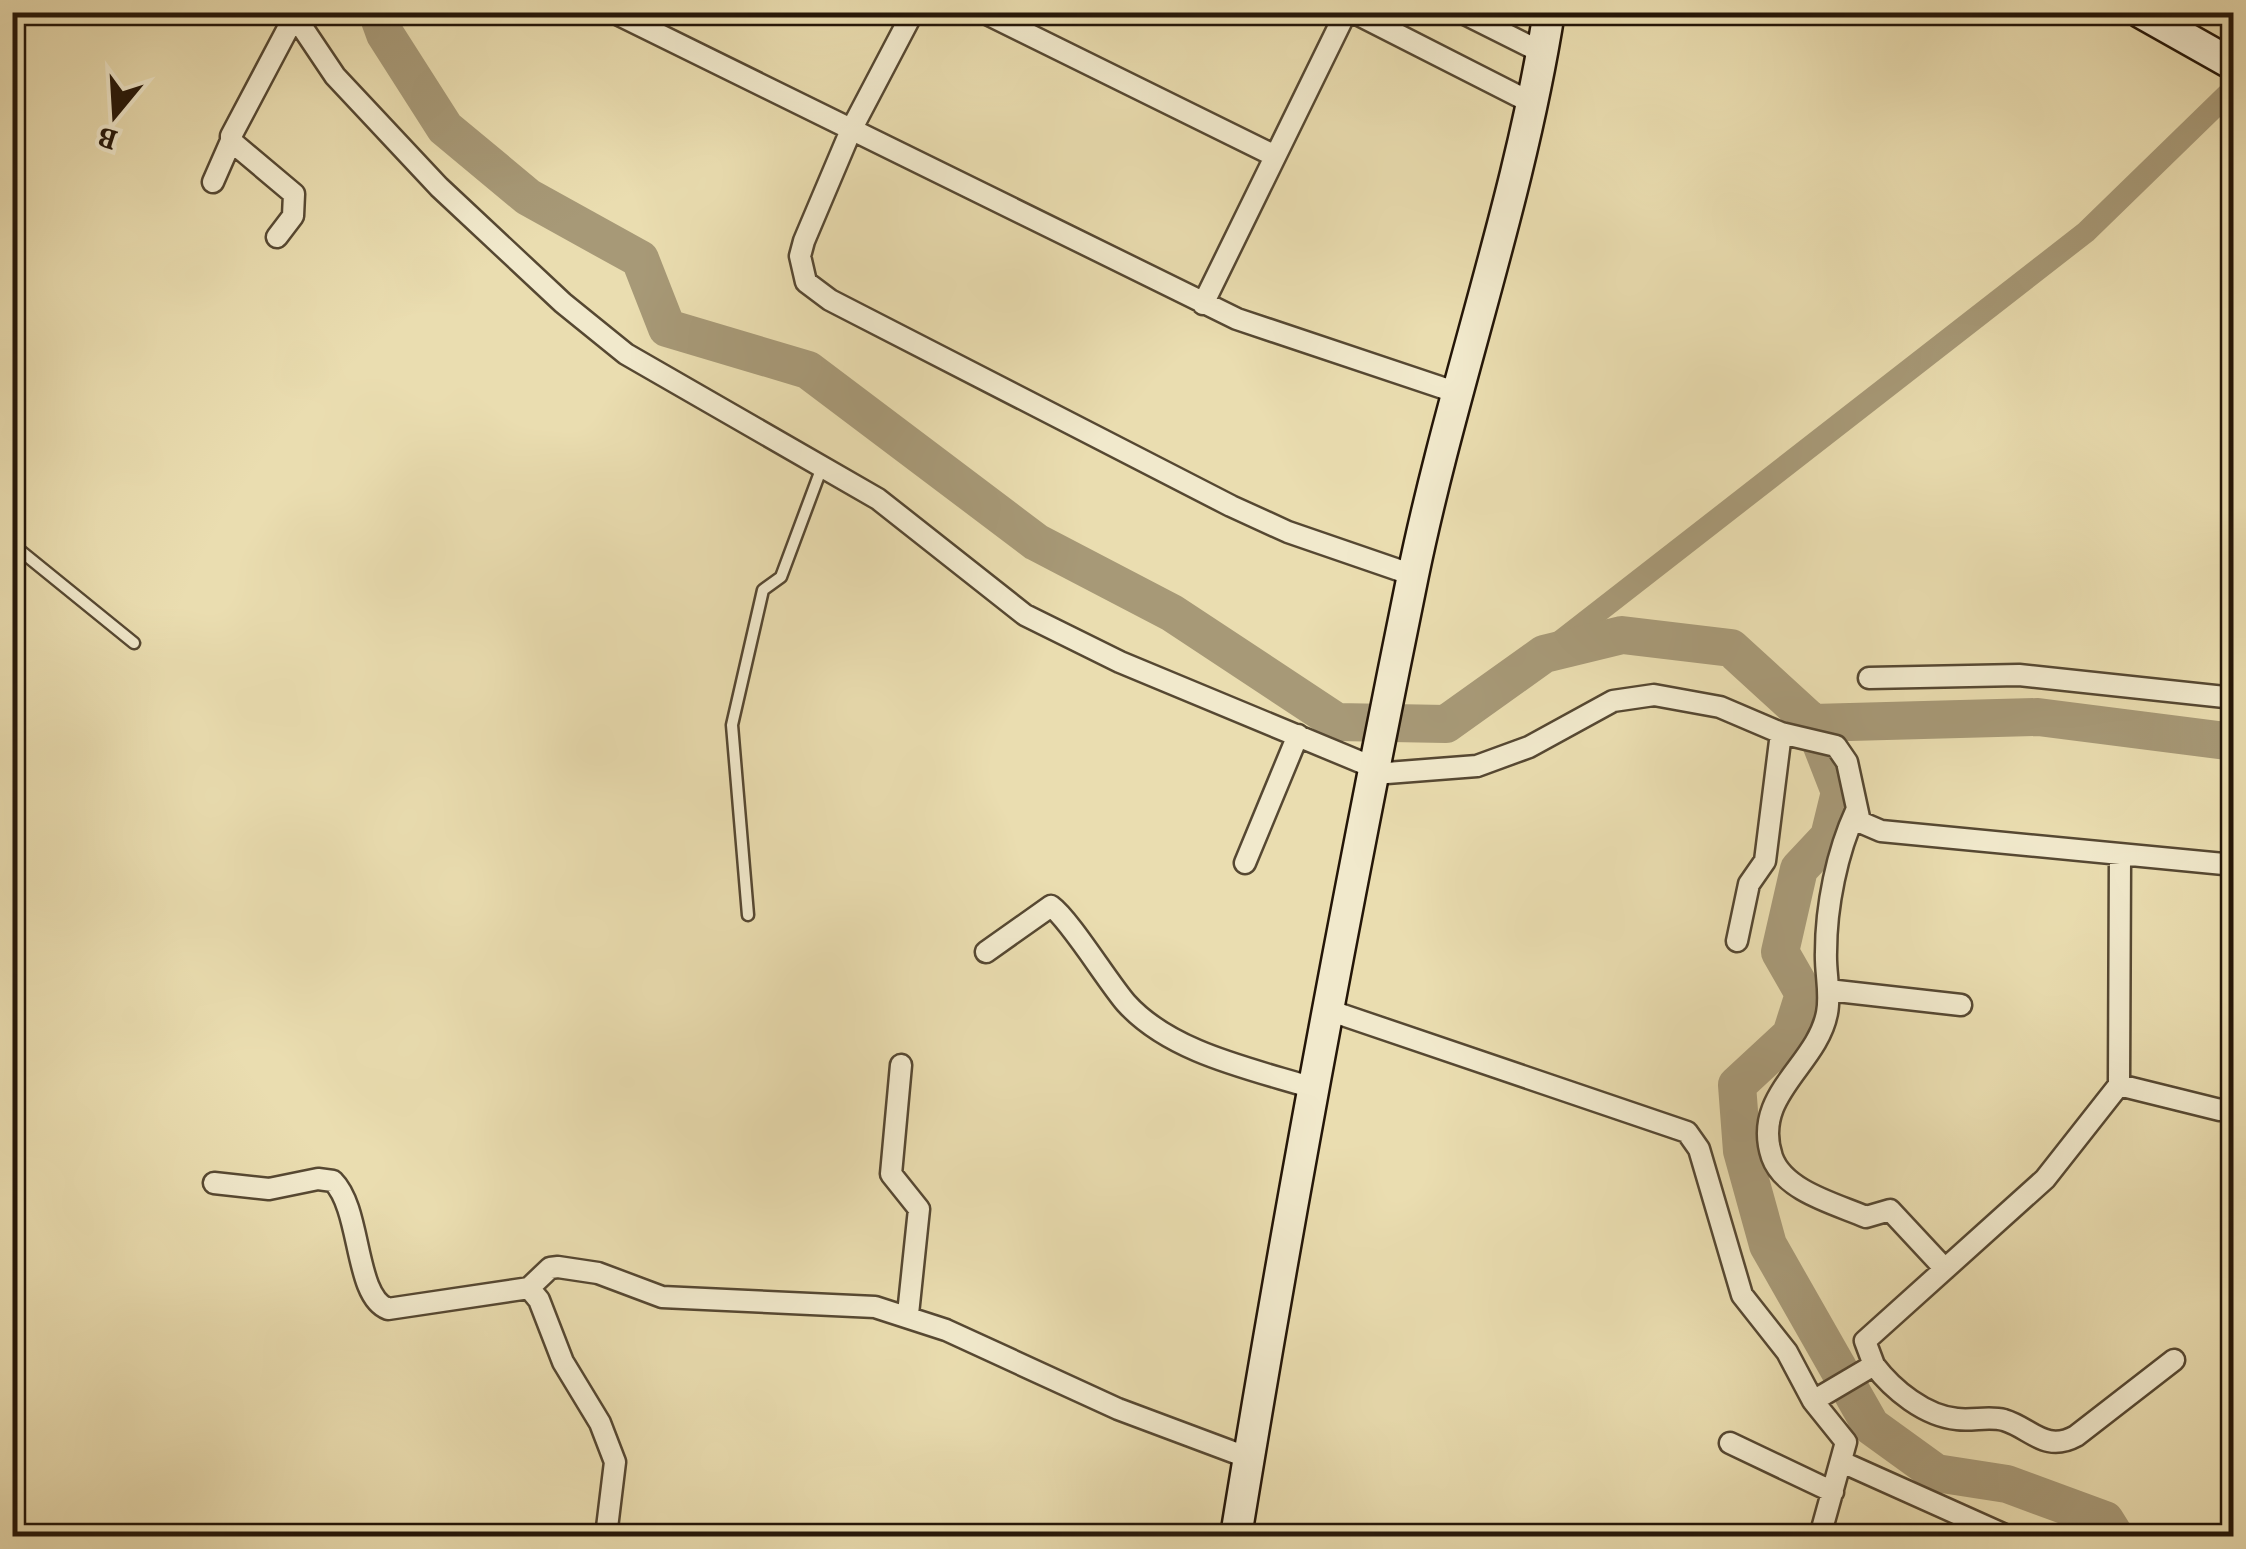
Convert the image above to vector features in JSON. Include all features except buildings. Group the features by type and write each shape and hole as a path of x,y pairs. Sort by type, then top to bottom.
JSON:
{"street":[{"path":"613,12 1203,304 1287,338 1455,392"},
{"path":"913,12 851,130 800,256 806,282 1216,498 1288,532 1413,575"},
{"path":"984,12 1275,156"},
{"path":"1203,304 1350,12 1532,103"},
{"path":"1461,12 1542,53"},
{"path":"1236,1536 1313,1088 1413,575 1455,392 1532,103 1549,12"},
{"path":"2140,12 2225,60"},
{"path":"213,182 233,128 270,68 293,15"},
{"path":"293,15 335,76 382,128 563,304 661,378 695,392 910,523 1025,616 1120,662 1375,767 1477,766 1529,747 1612,701 1674,697 1720,706 1793,736 1843,750 1860,822 1880,831 2234,866"},
{"path":"231,141 294,194 294,216 277,237"},
{"path":"1869,678 2019,675 2234,698"},
{"path":"1245,862 1298,735"},
{"path":"1737,941 1749,884 1765,861 1793,736"},
{"path":"1856,811 1842,846 1826,931 1828,990 1820,1032 1773,1104 1768,1134 1774,1162 1802,1188 1866,1217 1890,1210 1945,1269"},
{"path":"1866,1370 1865,1341 2045,1179 2119,1084 2120,857"},
{"path":"986,952 1052,906 1129,1006 1160,1028 1217,1056 1313,1088"},
{"path":"1828,990 1961,1005"},
{"path":"1328,1010 1687,1132 1699,1149 1742,1295 1842,1433 1846,1450 1820,1536"},
{"path":"901,1065 891,1174 918,1209 908,1314"},
{"path":"2119,1084 2220,1110 2234,1108"},
{"path":"214,1183 269,1189 334,1180 348,1203 373,1298 382,1307 393,1310 529,1288 550,1268 558,1267 598,1273 662,1297 875,1306 908,1314 1118,1409 1249,1458"},
{"path":"529,1288 539,1300 563,1362 600,1423 614,1462 606,1536"},
{"path":"1866,1370 1937,1414 1960,1420 2000,1418 2033,1437 2058,1443 2076,1436 2174,1360"},
{"path":"1818,1399 1866,1370"},
{"path":"1730,1443 1833,1492"},
{"path":"1842,1462 2007,1536"}],"lane":[{"path":"748,915 732,725 763,590 781,577 822,466"},
{"path":"12,544 134,644"}],"waterway":[{"path":"377,12 385,34 445,128 528,197 640,259 667,328 808,370 1036,542 1172,613 1337,722 1446,724 1544,654 1622,635 1731,648 1813,723 1840,792 1829,837 1799,869 1780,952 1804,994 1791,1035 1737,1085 1742,1151 1768,1245 1871,1426 1936,1473 2007,1484 2105,1520 2115,1536"},
{"path":"1544,654 2086,232 2234,88"},
{"path":"1813,723 2038,717 2234,742"}]}
